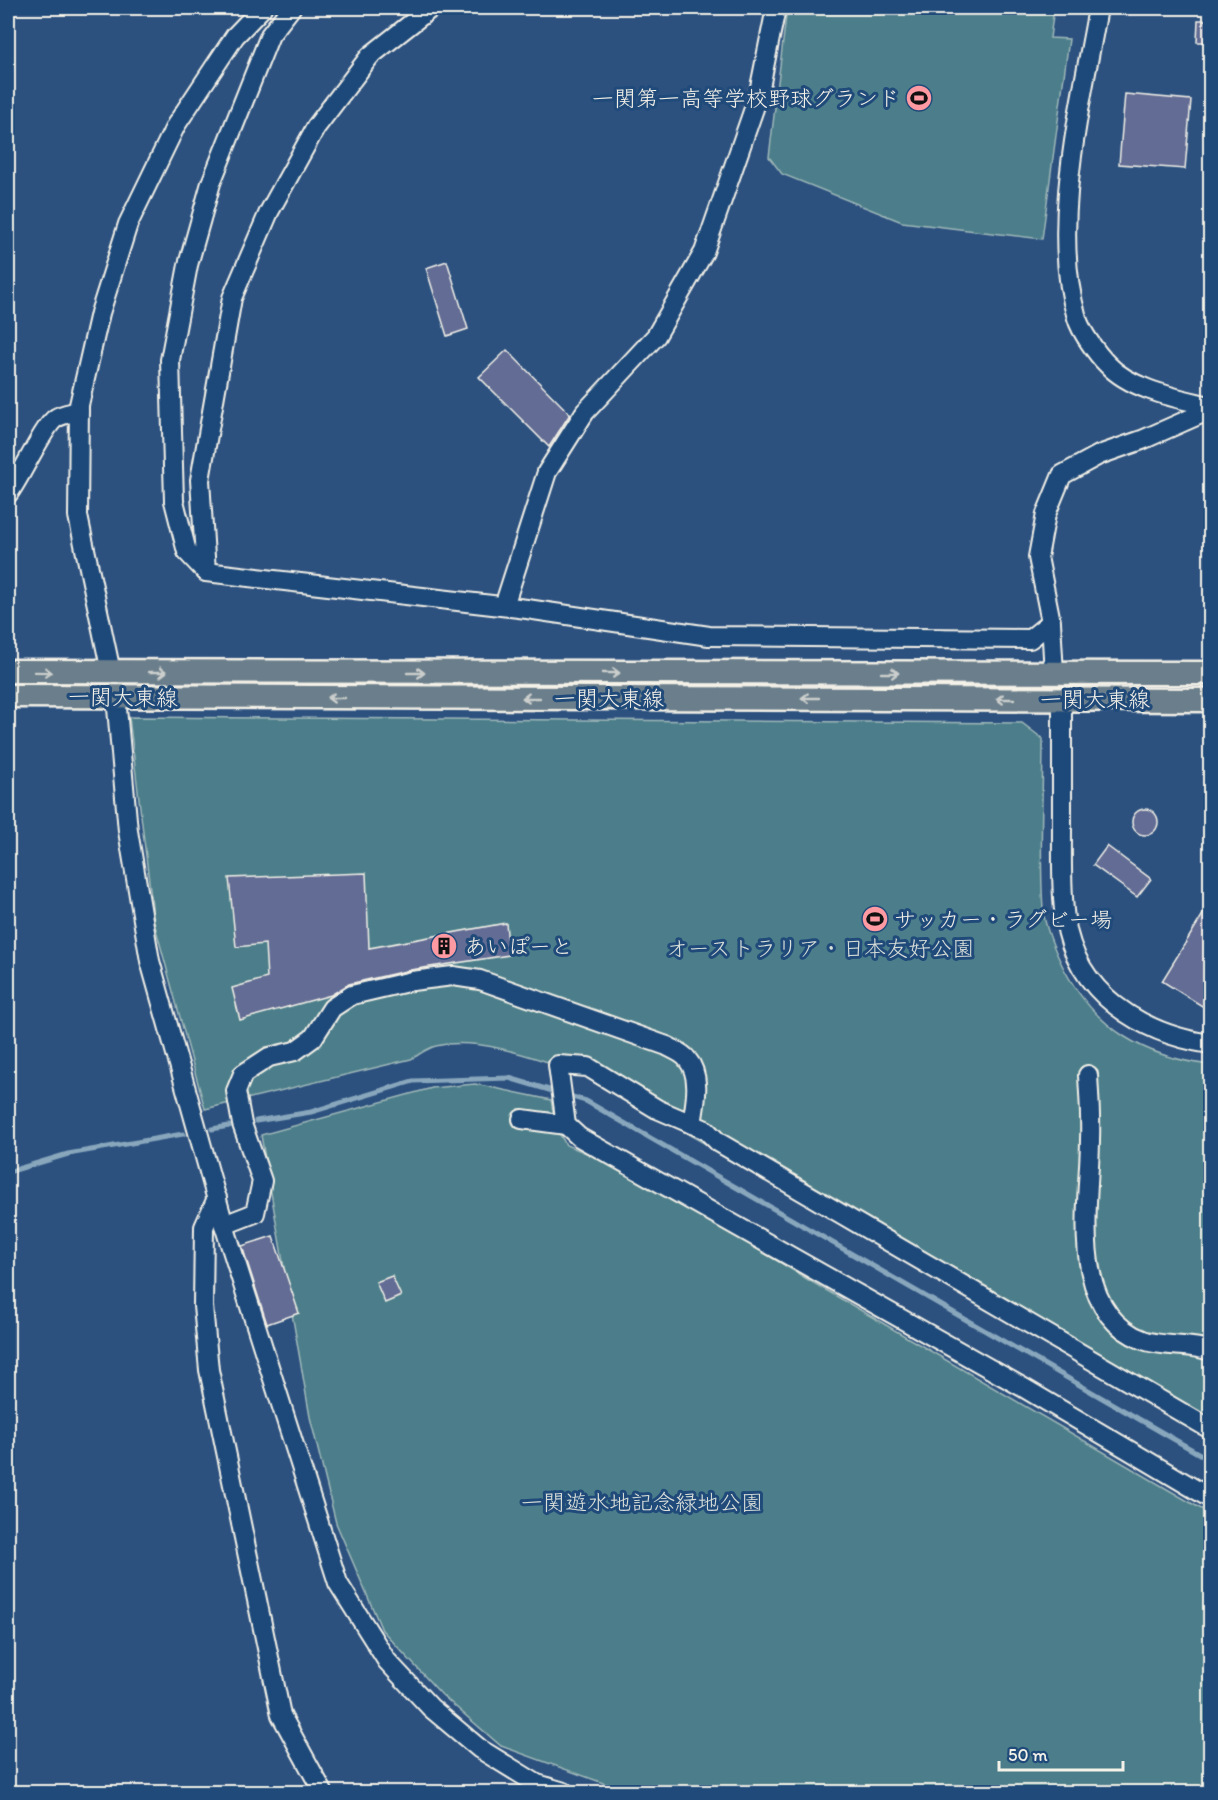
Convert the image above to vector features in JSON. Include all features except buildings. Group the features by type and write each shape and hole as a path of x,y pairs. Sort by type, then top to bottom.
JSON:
{"main road":[{"name":"一関大東線","path":"8,671 1210,673"},
{"name":"一関大東線","path":"8,696 1210,700"}],"street":[{"path":"111,672 78,516 79,411 100,313 128,224 176,125 236,36 262,8"},
{"path":"291,8 270,35 211,183 188,265 170,360 174,501 187,552 206,572 504,606 709,636 1030,639 1051,622"},
{"path":"206,572 200,480 232,298 269,212 316,127 370,56 431,8"},
{"path":"504,606 548,472 585,412 656,336 704,252 758,97 776,8"},
{"path":"1098,8 1069,184 1067,261 1077,320 1107,365 1150,392 1210,408"},
{"path":"1054,674 1051,622 1038,557 1046,514 1062,475 1099,455 1142,440 1210,408"},
{"path":"8,494 55,418 79,411"},
{"path":"116,697 128,831 150,961 224,1225 338,1583 387,1661 431,1708 480,1749 537,1784 564,1792"},
{"path":"1062,699 1063,889 1065,921 1075,952 1103,996 1141,1024 1179,1039 1210,1044"},
{"path":"224,1225 255,1213 262,1181 242,1124 236,1091 243,1074 269,1057 295,1051 313,1038 332,1008 352,995 412,981 453,975 480,980 667,1046 687,1059 694,1077 697,1095 692,1124"},
{"path":"566,1125 558,1065 588,1067 657,1109 692,1124 739,1154 1210,1429"},
{"path":"1088,1075 1090,1141 1088,1269 1101,1301 1117,1322 1142,1340 1174,1347 1210,1351"},
{"path":"522,1119 566,1125 579,1137 1014,1382 1210,1498"},
{"path":"217,1198 204,1227 203,1306 209,1370 281,1715 299,1752 323,1792"}],"green space":[{"name":"一関第一高等学校野球グランド","path":"787,8 1054,8 1050,38 1069,39 1042,239 902,222 782,174 769,157"},
{"name":"オーストラリア・日本友好公園","path":"129,717 1022,723 1043,739 1041,845 1043,909 1048,932 1064,969 1091,1008 1107,1024 1124,1036 1164,1055 1210,1065 1210,1429 580,1073 546,1061 490,1046 453,1044 436,1046 411,1059 205,1109 154,922"},
{"name":"一関遊水地記念緑地公園","path":"475,1084 551,1100 556,1128 566,1145 629,1170 807,1279 1210,1514 1210,1792 628,1792 501,1746 442,1695 382,1630 336,1523 310,1417 261,1135 432,1088"}],"waterway":[{"path":"256,1121 311,1112 413,1081 509,1078 586,1101 1210,1460"},
{"path":"212,1129 229,1126"},
{"path":"8,1172 68,1154 183,1134"}],"place":[{"name":"一関第一高等学校野球グランド","path":"919,98"},
{"name":"サッカー・ラグビー場","path":"875,919"},
{"name":"あいぽーと","path":"444,946"}]}
